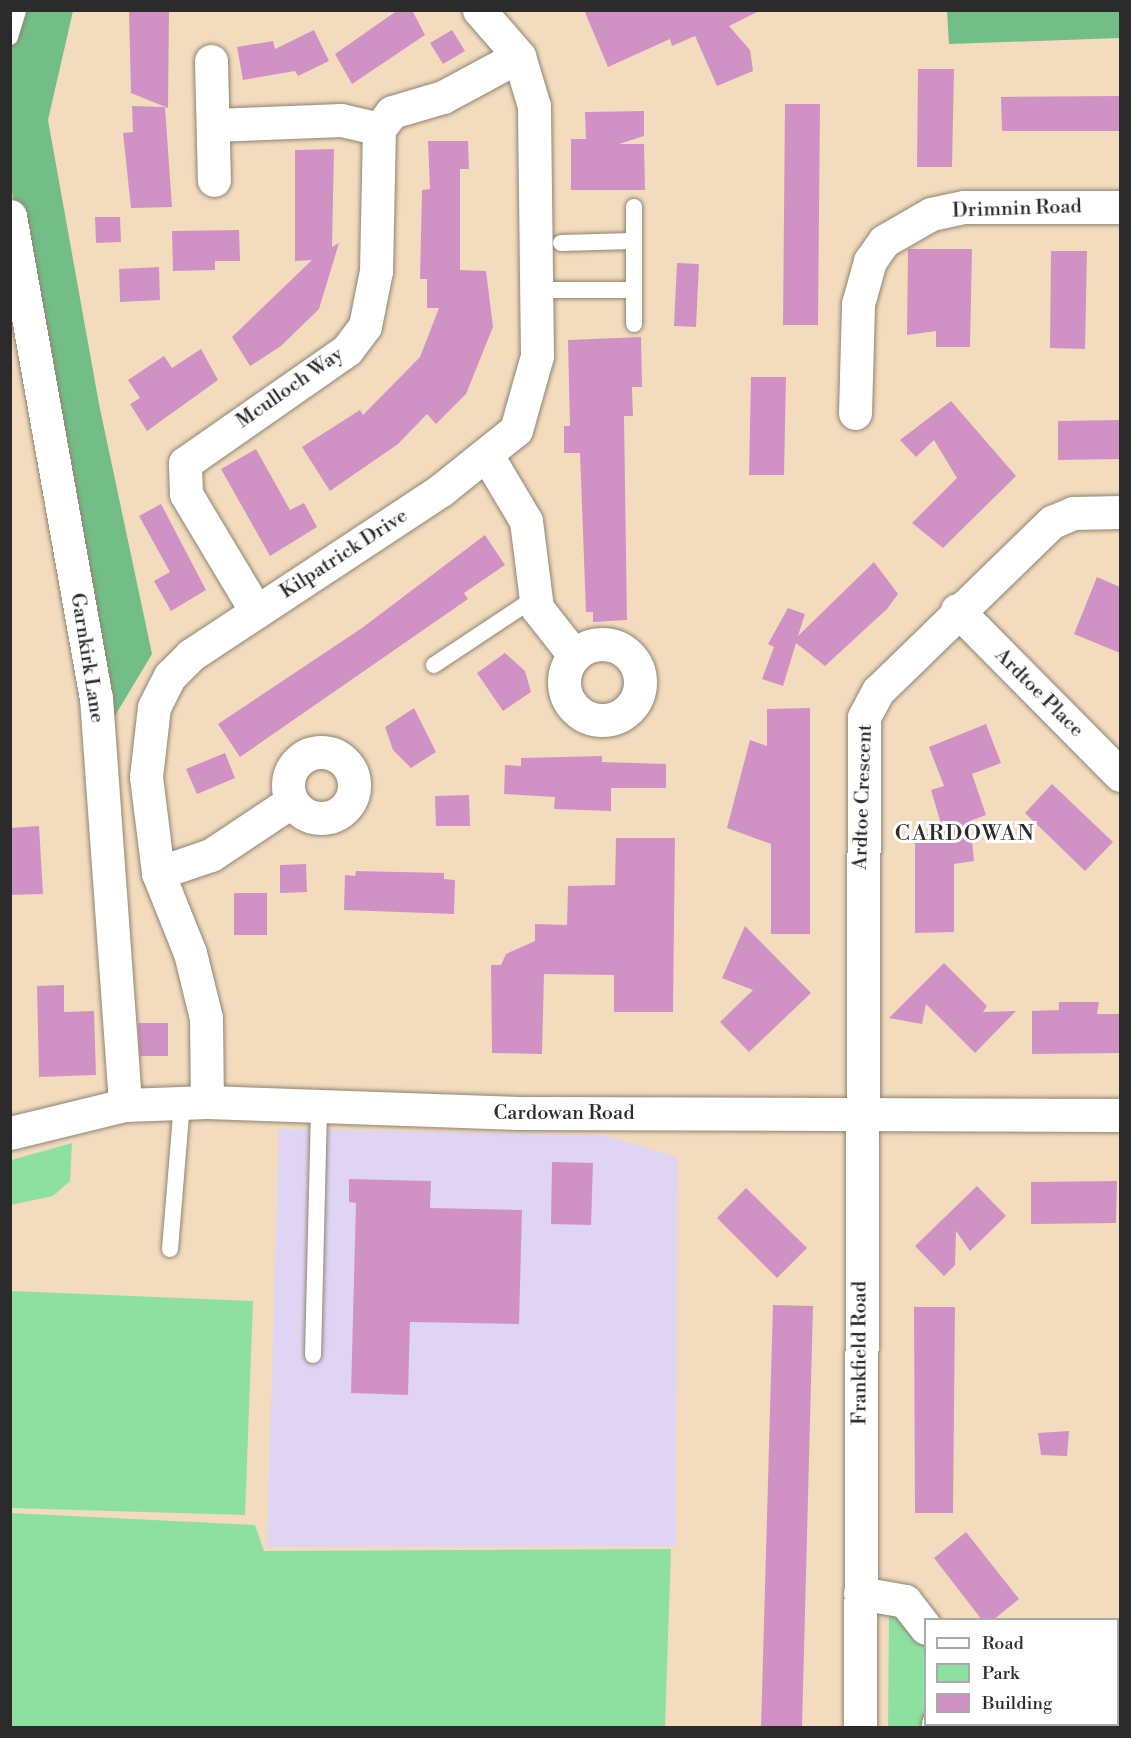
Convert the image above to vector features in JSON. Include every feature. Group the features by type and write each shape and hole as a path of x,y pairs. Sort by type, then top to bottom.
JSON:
{"street":[{"name":"Kilpatrick Drive","path":"195,1102 206,1018 189,953 158,873 146,777 154,707 170,676 191,655 488,457 516,429 531,391 537,356 534,106 519,56 479,10"},
{"path":"214,124 341,120 379,129 392,112 443,97 519,56"},
{"path":"211,61 214,180"},
{"name":"Mculloch Way","path":"256,611 186,494 185,464 347,350 364,326 376,271 379,129"},
{"name":"Drimnin Road","path":"855,413 860,293 870,261 885,241 915,221 964,207 1120,207"},
{"name":"Garnkirk Lane","path":"10,216 96,698 125,1105"},
{"path":"488,457 524,513 535,598 544,622 574,655"},
{"name":"Ardtoe Crescent","path":"859,1113 864,717 878,691 957,610 1052,522 1073,513 1120,512"},
{"name":"Ardtoe Place","path":"957,610 1120,775"},
{"path":"158,873 211,855 292,801"},
{"name":"Cardowan Road","path":"10,1133 125,1105 195,1102 319,1109 1120,1115"},
{"name":"Frankfield Road","path":"859,1113 861,1728"},
{"path":"860,1593 904,1601 924,1626"}],"lane":[{"path":"10,37 18,10"},
{"path":"634,207 634,324"},
{"path":"561,243 633,241"},
{"path":"536,290 633,290"},
{"path":"434,665 535,598"},
{"path":"170,1249 195,1102"},
{"path":"313,1355 319,1109"}],"shaded area":[{"path":"279,1129 604,1135 677,1157 676,1546 267,1547"}],"green space":[{"path":"10,11 73,11 48,120 99,404 152,654 110,724 11,187"},
{"path":"947,11 1120,11 1120,38 949,44"},
{"path":"72,1143 70,1181 53,1196 11,1205 11,1160"},
{"path":"11,1291 253,1301 245,1515 11,1508"},
{"path":"11,1513 255,1525 264,1551 671,1549 665,1727 11,1727"},
{"path":"898,1614 924,1642 924,1726 932,1727 888,1728 889,1615"}],"building":[{"path":"129,10 169,10 168,108 131,93"},
{"path":"398,10 412,10 425,35 352,84 335,54"},
{"path":"584,10 761,10 729,26 750,50 753,71 717,86 695,36 672,46 670,39 608,67"},
{"path":"314,30 329,61 298,76 295,71 243,80 237,47 273,41 275,49"},
{"path":"452,30 465,51 443,64 430,43"},
{"path":"918,69 954,69 952,167 917,167"},
{"path":"1120,96 1120,131 1002,131 1001,97"},
{"path":"785,104 820,104 818,325 783,325"},
{"path":"132,106 165,107 172,207 131,208 123,133 133,132"},
{"path":"644,111 644,136 619,144 644,144 645,190 571,190 571,139 586,139 585,112"},
{"path":"428,141 468,141 469,169 460,169 460,270 486,271 493,327 466,394 436,424 427,414 398,444 330,491 302,447 360,410 363,415 420,357 439,308 427,308 427,279 420,279 422,190 430,189"},
{"path":"334,149 332,247 339,243 319,309 281,346 250,366 232,337 312,260 295,261 295,150"},
{"path":"95,217 120,217 121,242 96,243"},
{"path":"239,230 240,261 215,261 215,270 173,271 172,231"},
{"path":"908,249 972,249 970,347 936,347 936,331 907,335"},
{"path":"1051,251 1087,251 1085,349 1050,348"},
{"path":"677,263 699,264 696,327 674,326"},
{"path":"159,267 160,300 120,302 119,269"},
{"path":"641,337 642,387 632,387 633,416 624,416 627,620 593,622 593,612 586,612 580,453 564,453 564,426 570,426 568,340"},
{"path":"201,349 218,380 147,431 130,404 140,398 128,380 164,356 172,368"},
{"path":"751,377 786,377 784,475 749,475"},
{"path":"951,401 1016,476 943,548 912,523 957,478 934,440 916,457 900,440"},
{"path":"1120,420 1120,459 1058,460 1058,421"},
{"path":"256,449 290,510 304,503 317,527 270,556 221,469"},
{"path":"161,504 206,590 171,611 154,581 170,572 139,516"},
{"path":"485,535 505,565 464,593 468,599 240,757 218,724 362,628"},
{"path":"874,562 898,594 887,609 825,666 796,643 783,686 762,679 774,647 768,644 788,608 805,614 798,636"},
{"path":"1097,577 1120,587 1120,653 1074,634"},
{"path":"505,653 525,671 531,692 503,711 477,673"},
{"path":"414,708 436,752 411,768 393,750 385,727"},
{"path":"810,708 810,934 771,934 771,844 727,828 750,740 767,746 767,709"},
{"path":"986,724 1001,763 972,774 986,815 970,821 974,861 954,864 954,932 915,933 915,834 944,834 931,790 944,786 929,747"},
{"path":"225,753 235,778 197,794 186,769"},
{"path":"602,756 602,762 666,764 666,788 611,788 611,811 554,809 555,797 504,794 505,765 521,766 521,758"},
{"path":"1052,784 1113,842 1085,871 1025,813"},
{"path":"469,795 470,826 436,826 435,796"},
{"path":"39,826 43,894 10,895 10,828"},
{"path":"616,838 675,838 673,1012 614,1012 614,975 544,974 542,1054 492,1053 491,965 501,965 506,954 535,941 535,924 567,925 568,886 615,885"},
{"path":"306,864 307,892 280,893 280,865"},
{"path":"356,871 444,873 444,879 455,880 454,914 344,910 345,875 355,876"},
{"path":"234,893 267,893 267,935 234,935"},
{"path":"745,926 811,993 749,1052 720,1022 753,990 722,978"},
{"path":"944,963 987,1006 983,1012 1016,1011 975,1053 926,1004 922,1024 889,1018"},
{"path":"64,985 64,1012 94,1011 96,1075 39,1077 37,986"},
{"path":"1059,1002 1099,1002 1097,1014 1120,1014 1120,1053 1032,1054 1032,1011 1059,1010"},
{"path":"138,1023 168,1023 168,1056 140,1056"},
{"path":"552,1162 593,1163 591,1225 551,1224"},
{"path":"349,1179 431,1181 430,1208 522,1210 519,1324 410,1322 408,1395 351,1393 356,1203 349,1202"},
{"path":"1117,1181 1116,1223 1031,1224 1031,1182"},
{"path":"977,1186 1006,1216 970,1251 956,1231 955,1265 944,1276 915,1246"},
{"path":"746,1188 807,1248 777,1278 717,1218"},
{"path":"773,1305 813,1306 802,1728 761,1728"},
{"path":"914,1307 955,1307 953,1513 915,1513"},
{"path":"1069,1431 1067,1456 1041,1455 1038,1433"},
{"path":"966,1532 1019,1599 995,1618 980,1618 934,1558"}],"district":[{"name":"CARDOWAN","path":"965,834"}]}
